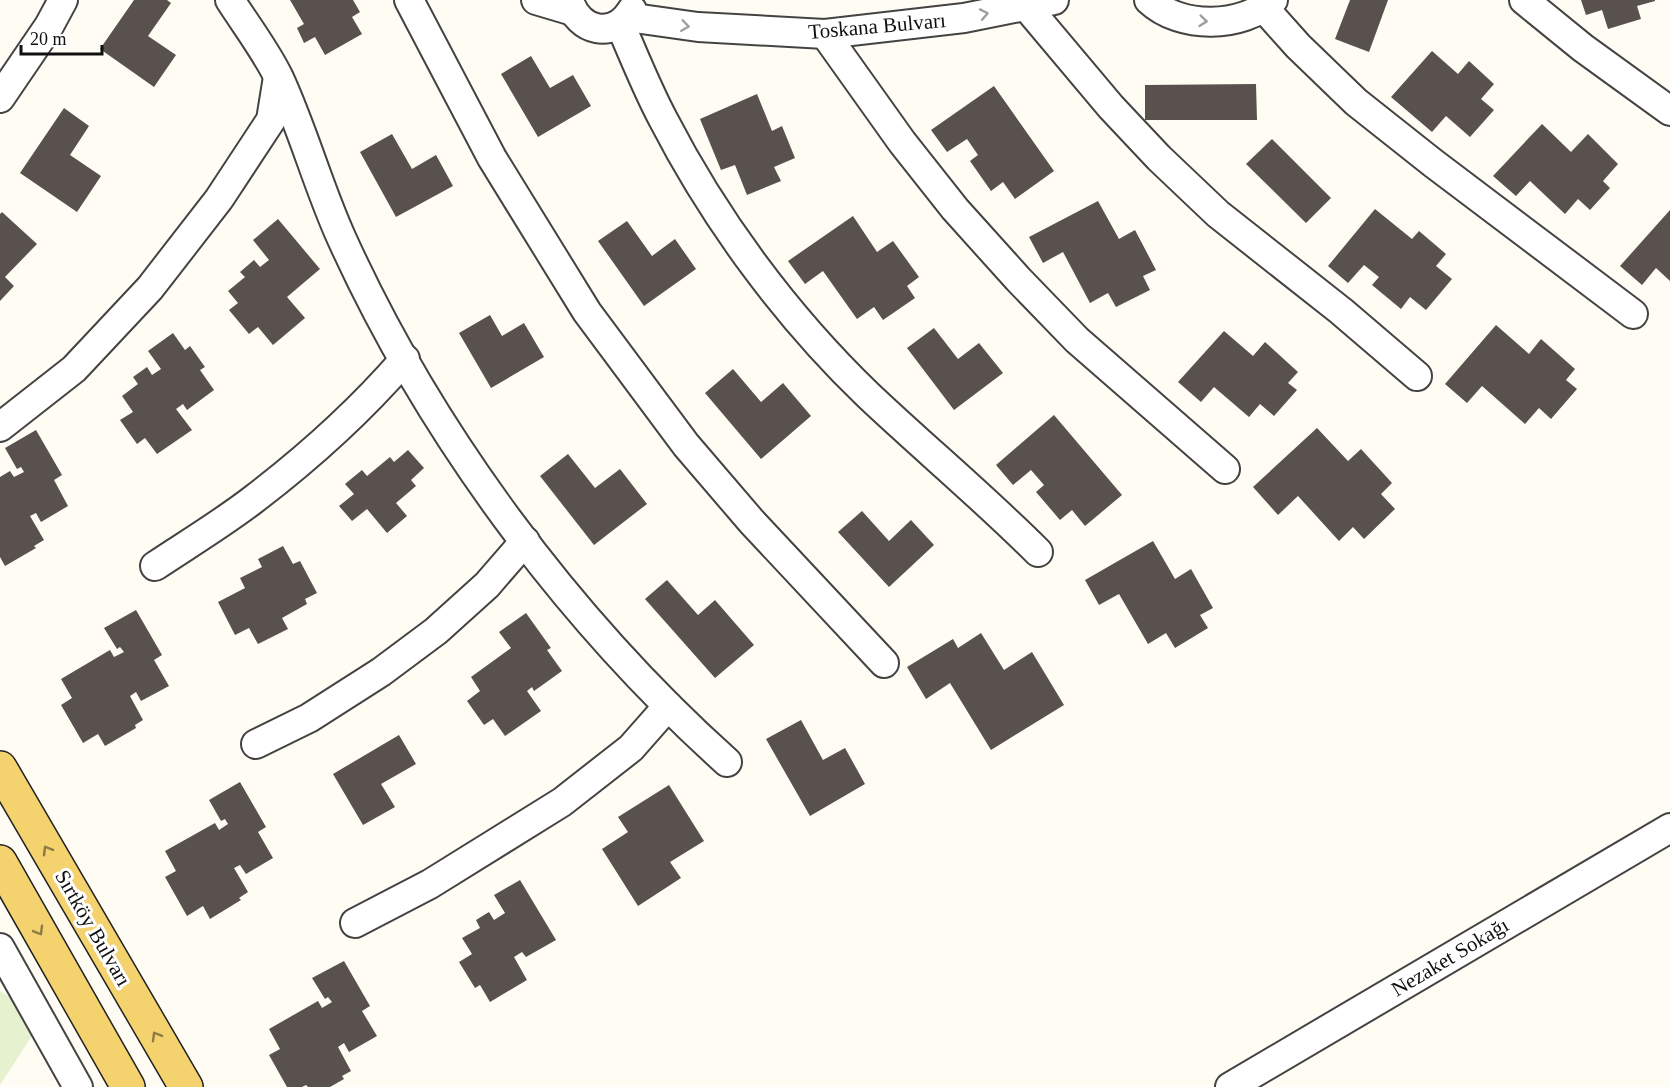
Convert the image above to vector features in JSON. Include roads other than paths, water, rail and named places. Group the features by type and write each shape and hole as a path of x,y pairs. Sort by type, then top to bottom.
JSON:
{"main road":[{"name":"Sırtköy Bulvarı","path":"0,768 186,1087"},
{"path":"0,862 128,1087"}],"street":[{"path":"0,98 49,26 63,0"},
{"path":"230,0 278,77 340,236 437,417 491,496 556,582 613,649 727,762"},
{"path":"409,0 492,158 587,312 686,445 752,522 884,663"},
{"name":"Toskana Bulvarı","path":"536,0 571,6 580,20 599,29 610,28 627,14 698,27 825,34 964,18 1054,0"},
{"path":"1149,0 1179,17 1208,23 1238,19 1269,4 1298,46 1356,102 1633,314"},
{"path":"1524,0 1583,48 1670,111"},
{"path":"1026,6 1111,108 1218,214 1341,311 1417,376"},
{"path":"627,14 662,119 748,258 809,332 867,394 993,507 1038,552"},
{"path":"825,34 902,142 955,209 1018,279 1077,340 1225,469"},
{"path":"0,427 74,369 150,288 219,199 271,120 278,77"},
{"path":"155,566 253,500 317,448 375,393 405,359"},
{"path":"256,744 309,718 381,672 436,631 487,585 525,541"},
{"path":"355,923 430,884 562,802 631,748 668,706"},
{"name":"Nezaket Sokağı","path":"1230,1087 1670,828"},
{"path":"0,948 78,1087"}]}
